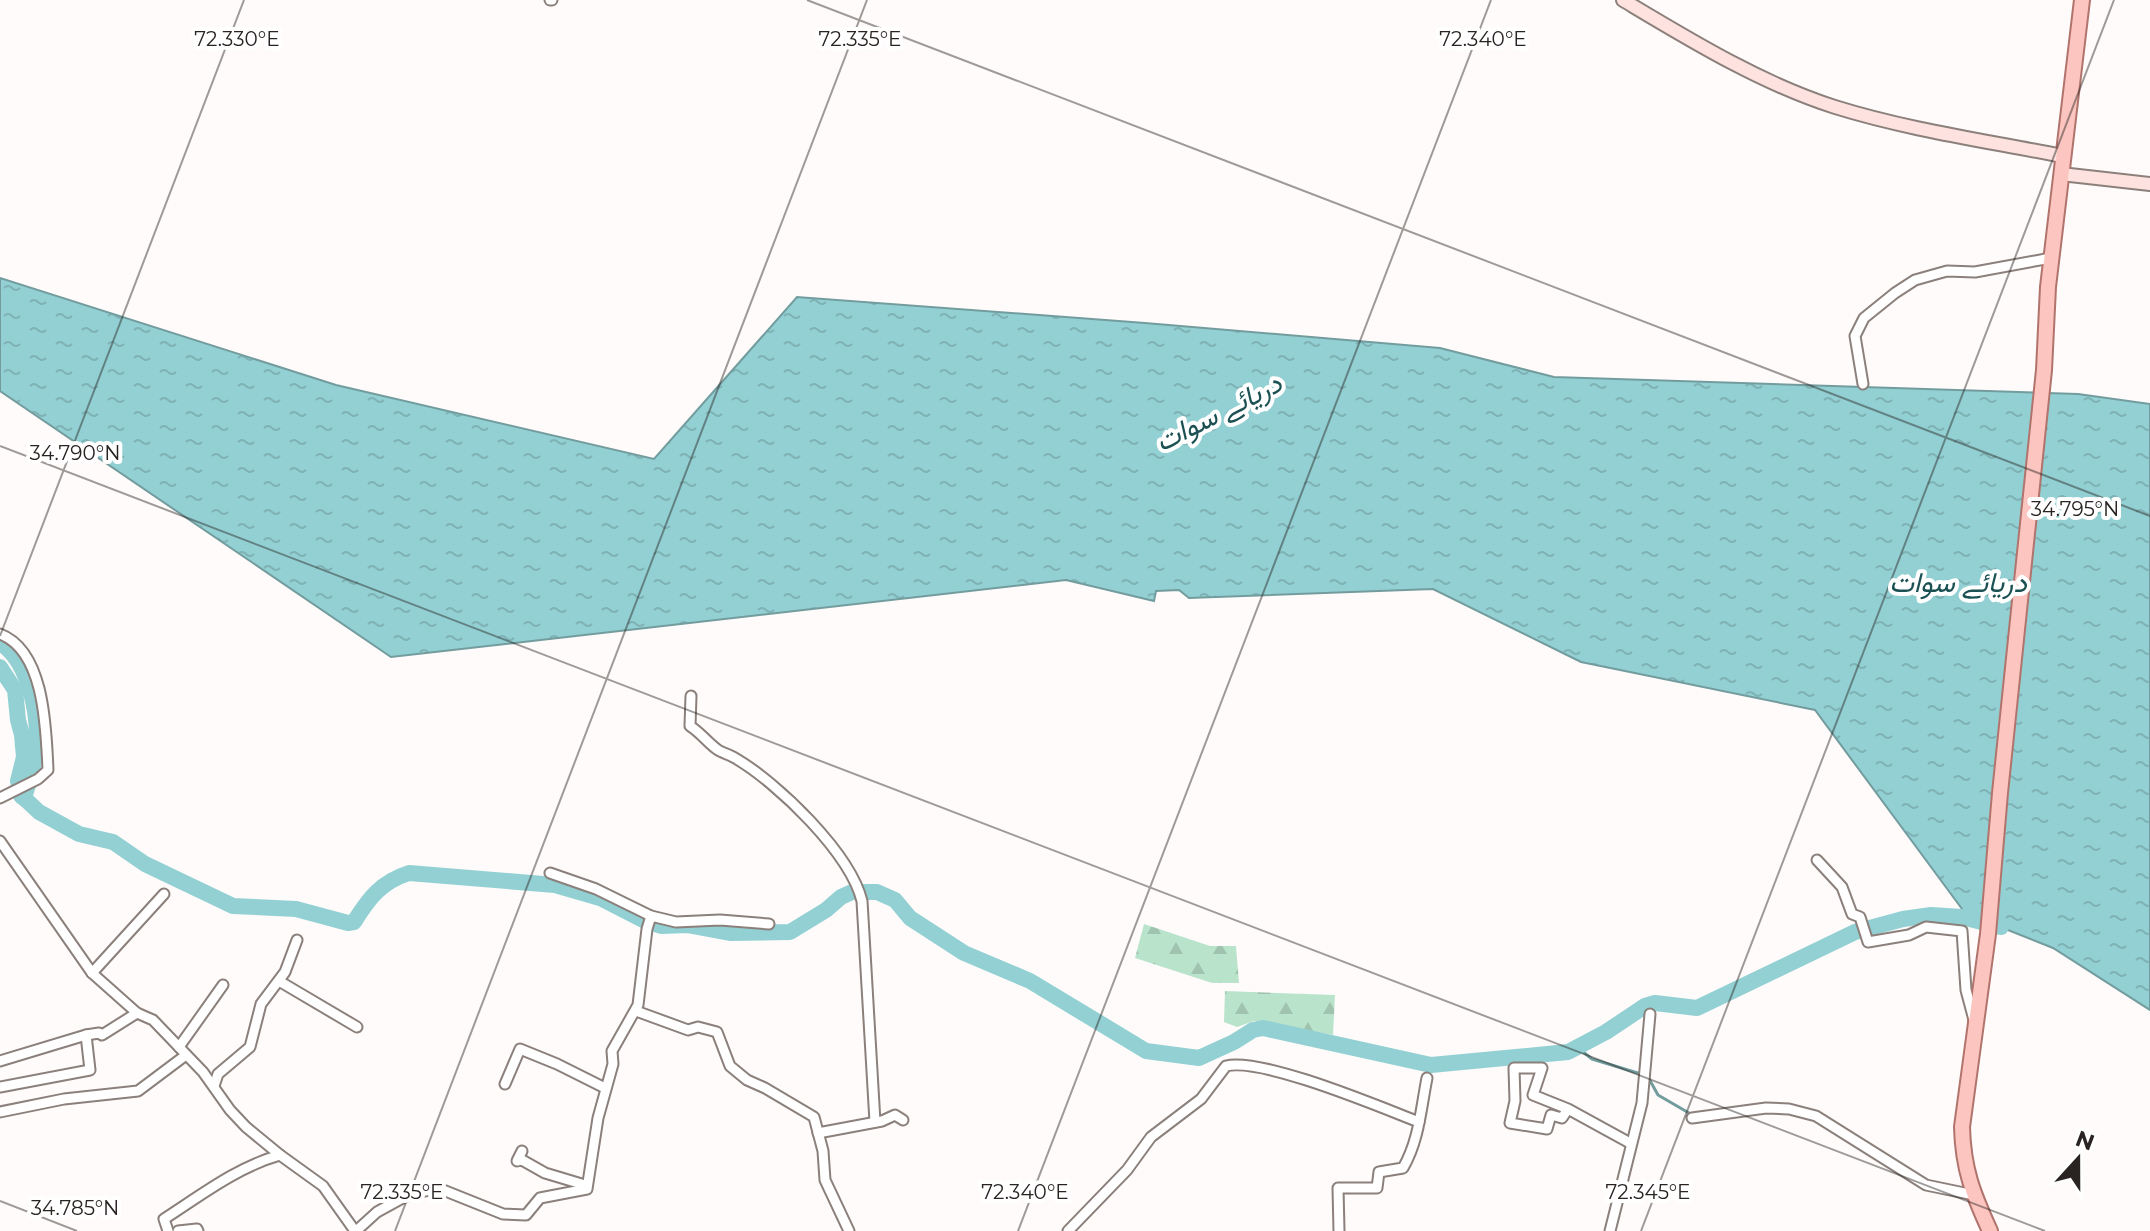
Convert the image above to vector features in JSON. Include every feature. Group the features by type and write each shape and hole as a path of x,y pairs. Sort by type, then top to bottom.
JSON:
{"main road":[{"path":"1623,0 1714,53 1833,107 1876,119 2062,156"},
{"path":"1990,1231 1966,1176 1962,1127 1985,958 2044,370 2051,258 2082,0"},
{"path":"2061,174 2150,184"}],"street":[{"path":"1863,384 1855,336 1864,318 1895,293 1915,280 1947,271 1975,272 2051,258"},
{"path":"0,634 9,637 28,658 36,676 48,770 38,779 4,795"},
{"path":"691,696 690,726 716,749 736,758 772,785 825,838 857,883 862,901 875,1122"},
{"path":"0,841 92,973 137,1013 153,1020 214,1086 230,1110 280,1155 323,1186 355,1231 377,1212 408,1195 438,1188 503,1214 515,1215 526,1215 540,1198 587,1189 605,1088 613,1064 612,1051 636,1011 651,916"},
{"path":"1817,860 1842,887 1852,914 1860,917 1868,942 1909,935 1926,927 1962,931 1966,990 1975,1024"},
{"path":"550,873 596,889 651,916 676,922 708,920 769,924"},
{"path":"92,973 164,894"},
{"path":"214,1086 218,1074 250,1047 261,1004 285,972 297,940"},
{"path":"279,981 357,1027"},
{"path":"0,1112 64,1099 138,1091 182,1051 223,985"},
{"path":"636,1011 688,1030 698,1027 717,1032 730,1066 747,1080 814,1117 823,1151 825,1180 849,1231"},
{"path":"0,1061 86,1035 102,1035 137,1013"},
{"path":"1610,1231 1642,1103 1650,1014"},
{"path":"0,1087 90,1070 86,1035"},
{"path":"505,1084 520,1049 605,1088"},
{"path":"1068,1231 1127,1170 1151,1137 1201,1099 1226,1066 1255,1066 1293,1077 1419,1122"},
{"path":"1568,1109 1562,1118 1551,1115 1547,1129 1510,1123 1515,1101 1514,1068 1542,1068 1533,1095 1568,1109 1630,1143"},
{"path":"1339,1231 1338,1188 1377,1188 1379,1172 1403,1168 1413,1148 1427,1078"},
{"path":"1692,1118 1766,1108 1816,1116 1926,1185 1974,1195"},
{"path":"818,1133 895,1115 903,1120"},
{"path":"522,1151 517,1161 522,1160 545,1173 585,1185"},
{"path":"168,1231 164,1219 233,1176 280,1155"},
{"path":"178,1231 198,1231"}],"green space":[{"path":"1144,924 1210,946 1236,946 1239,983 1212,983 1135,958"},
{"path":"1225,991 1335,995 1333,1035 1254,1021 1237,1027 1224,1022"}],"water":[{"name":"دریائے سوات","path":"0,278 336,385 654,459 797,297 1440,348 1554,377 2078,394 2150,404 2150,1010 2053,948 1965,913 1815,710 1581,662 1433,589 1189,598 1179,590 1156,591 1154,601 1066,580 391,657 0,391"}],"waterway":[{"path":"0,643 18,663 34,706 36,750 24,798 39,812 79,834 113,842 145,864 233,906 296,909 354,922 377,892 409,873 555,885 600,898 661,926 687,925 730,933 790,932 841,897 852,892 877,892 895,900 910,918 964,953 1030,981 1146,1051 1199,1058 1253,1030 1263,1028 1431,1065 1568,1052 1645,1006 1655,1003 1697,1008 1855,932 1931,915 1962,917 2001,927"},
{"path":"0,667 15,690 24,757 18,781 24,798"},
{"path":"1577,1047 1592,1059 1641,1074"},
{"path":"1648,1077 1658,1095 1689,1113"}]}
